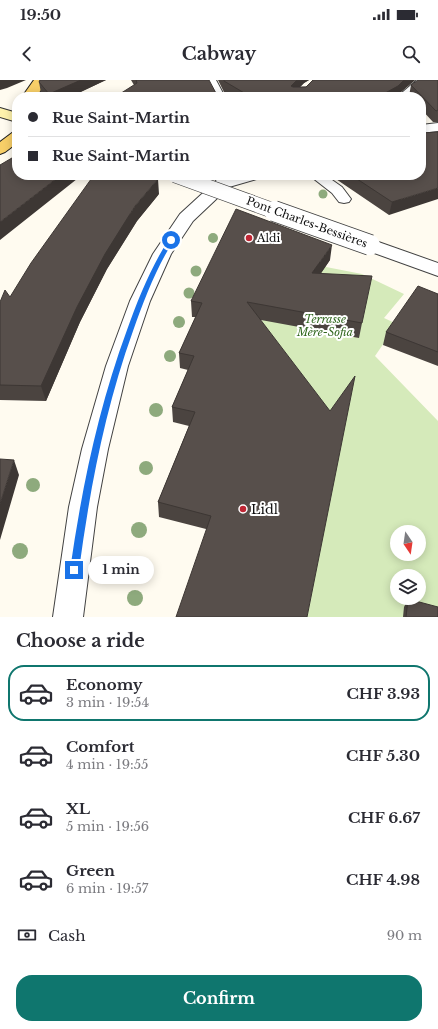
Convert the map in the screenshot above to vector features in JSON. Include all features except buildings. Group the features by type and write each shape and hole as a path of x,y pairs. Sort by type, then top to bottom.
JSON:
{"main road":[{"path":"33,92 41,80"},
{"path":"0,112 12,116"},
{"path":"0,149 12,140"}],"street":[{"path":"210,80 217,92"},
{"path":"426,128 438,127"},
{"name":"Pont Charles-Bessières","path":"189,180 438,270"},
{"path":"68,617 84,507 95,449 122,352 140,301 162,254 186,218 224,180"},
{"path":"323,180 337,190 344,199"}],"lane":[{"path":"407,92 421,81 429,80"}],"green space":[{"name":"Terrasse Mère-Sofia","path":"285,259 362,274 404,294 384,318 397,324 375,356 438,421 438,617 306,617 258,332"}],"railway":[{"path":"179,180 266,212"},
{"path":"198,180 288,212"},
{"path":"263,211 369,249"},
{"path":"285,211 374,242"}],"place":[{"name":"Aldi","path":"249,238"},
{"name":"Lidl","path":"243,509"}],"route":[{"path":"74,570 95,449 117,366 140,301 162,254 171,240"}]}
